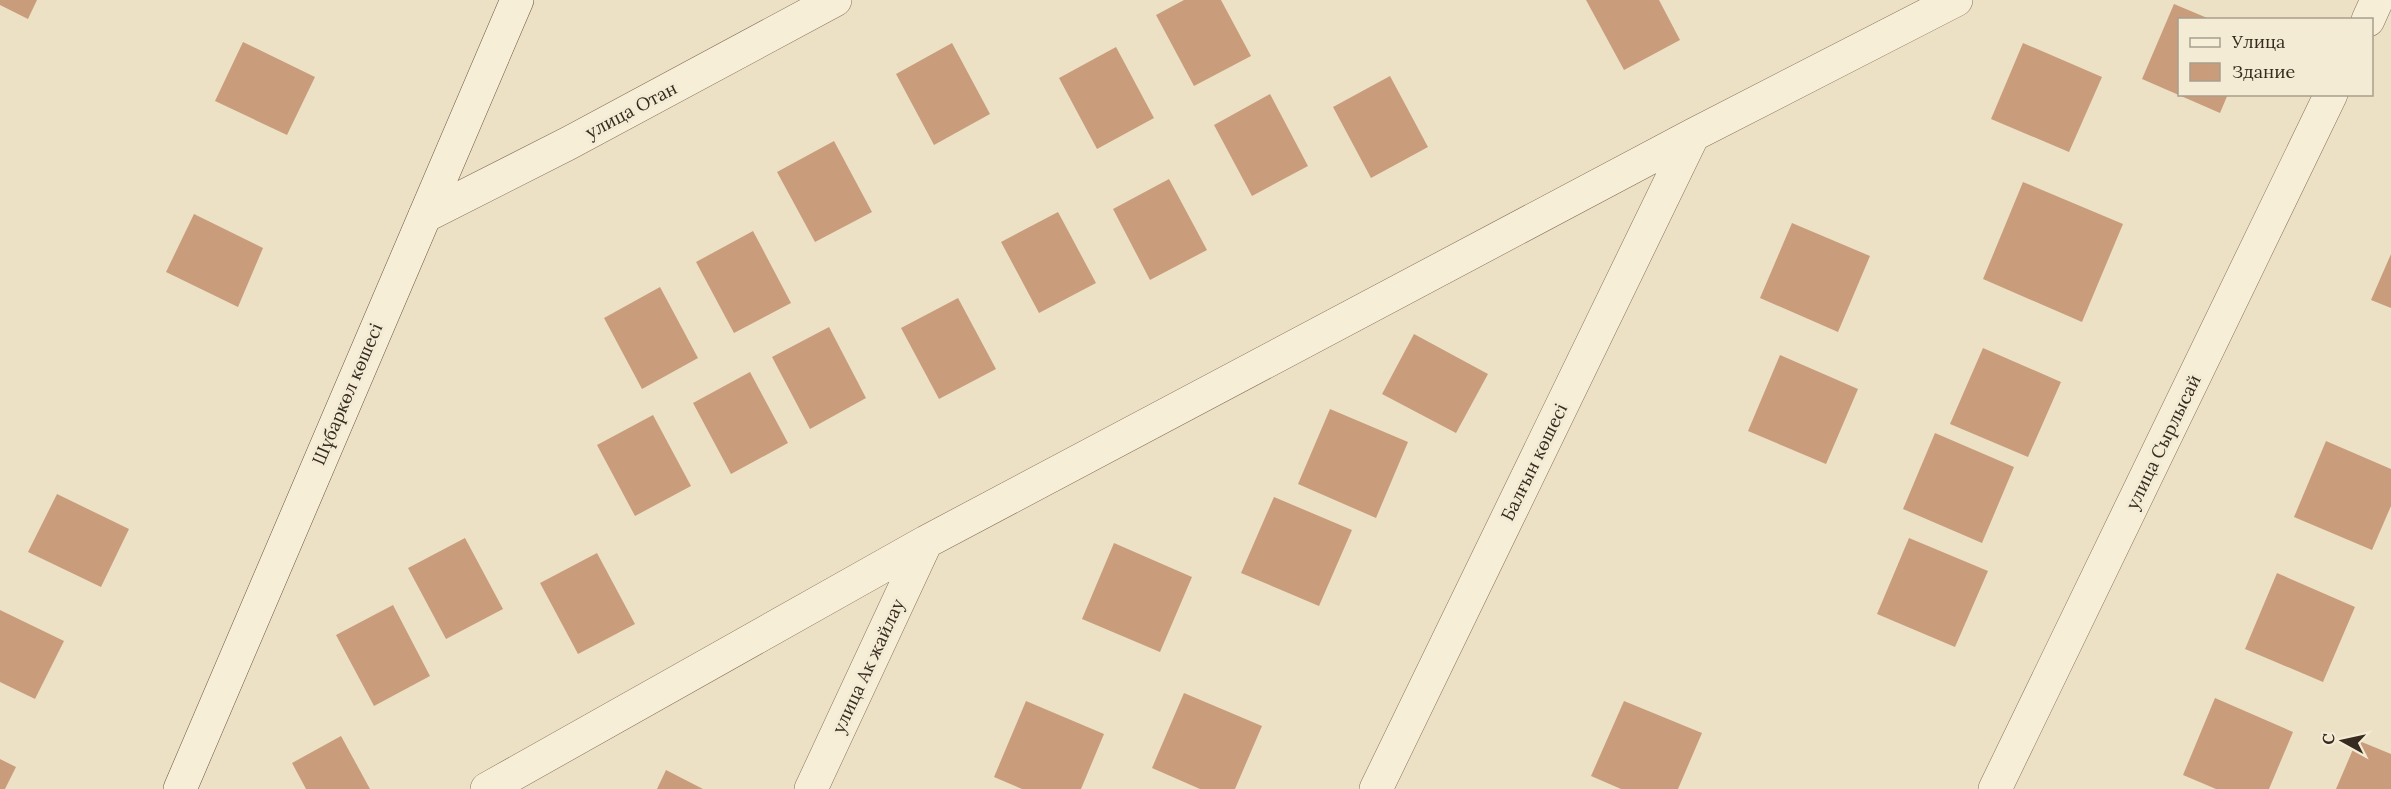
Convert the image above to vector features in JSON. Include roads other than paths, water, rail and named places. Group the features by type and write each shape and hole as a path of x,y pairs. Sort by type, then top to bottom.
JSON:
{"street":[{"name":"улица Отан","path":"425,216 569,143 835,0"},
{"path":"487,789 926,542 1693,135 1956,0"},
{"path":"2369,18 2377,0"},
{"name":"Шұбаркөл көшесі","path":"180,789 276,566 355,373 425,216 510,2"},
{"name":"улица Сырлысай","path":"1995,789 2330,96"},
{"name":"Балғын көшесі","path":"1376,789 1693,135"},
{"name":"улица Ак жайлау","path":"811,789 926,542"}]}
